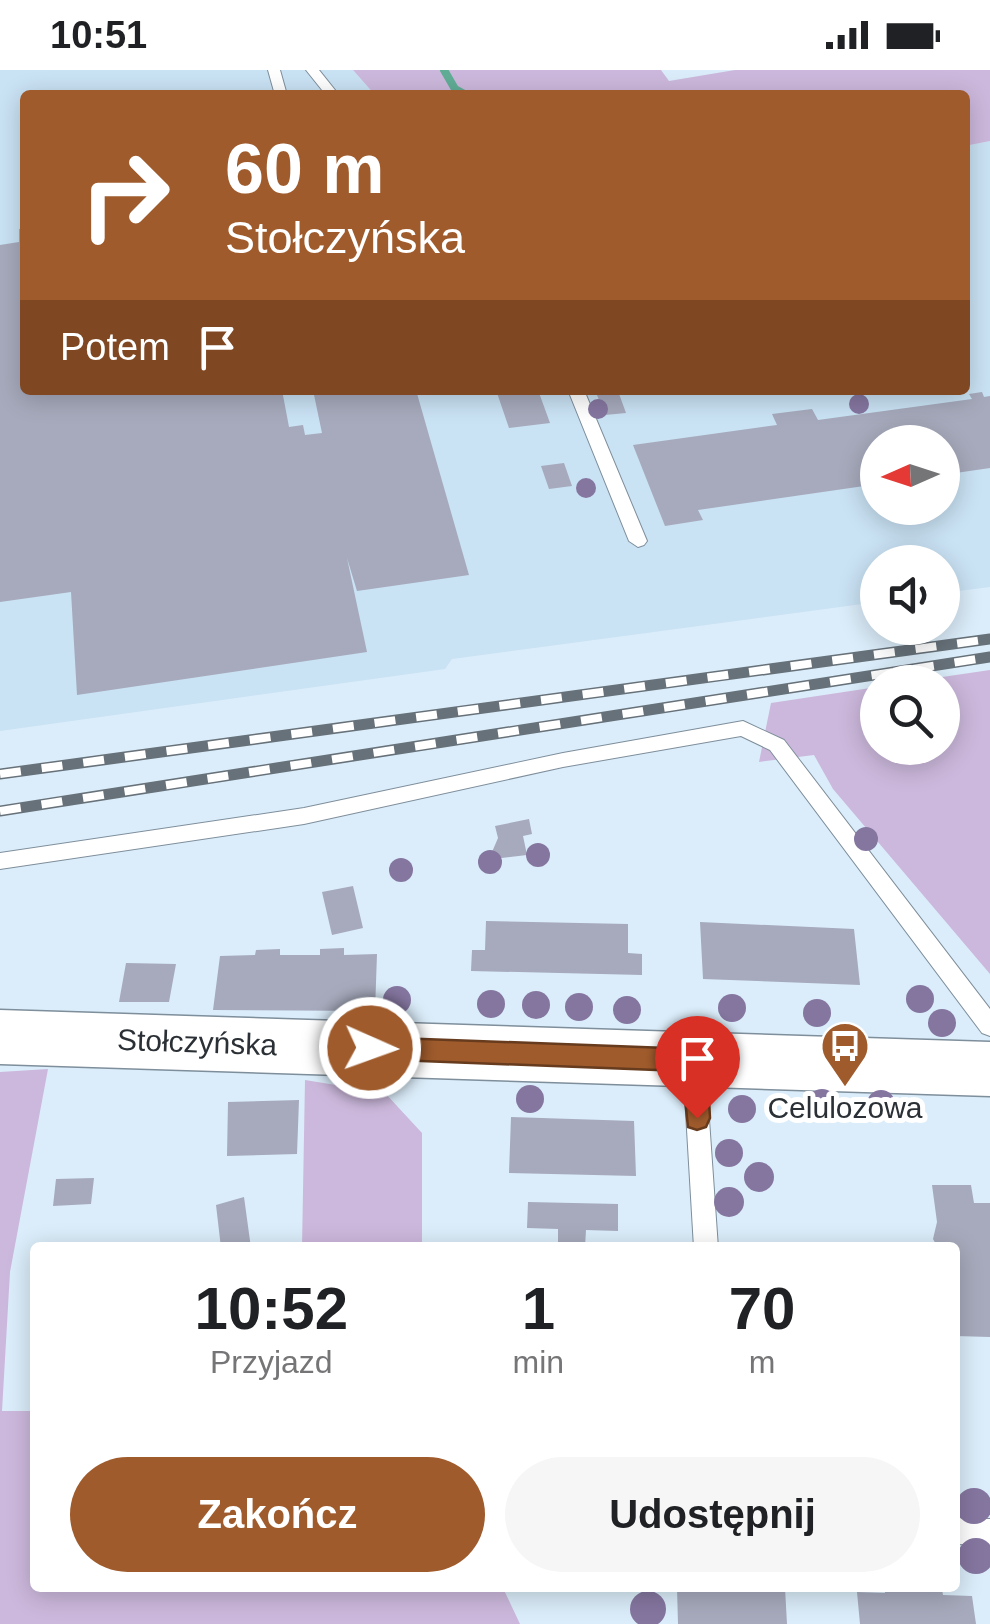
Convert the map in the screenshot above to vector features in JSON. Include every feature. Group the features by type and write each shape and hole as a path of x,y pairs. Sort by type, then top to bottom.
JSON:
{"street":[{"name":"Stołczyńska","path":"0,1037 990,1069"}],"lane":[{"path":"312,70 329,90"},
{"path":"578,395 638,540"},
{"path":"0,860 304,816 562,760 743,728 777,745 990,1026"},
{"path":"694,1060 706,1242"},
{"path":"960,1531 990,1532"}],"shaded area":[{"path":"0,70 353,70 371,90 20,90 20,395 970,395 970,145 990,141 990,587 960,591 960,545 860,545 860,604 452,659 445,669 0,731"},
{"path":"353,70 661,70 669,81 735,70 990,70 990,141 970,145 970,90 371,90"},
{"path":"990,670 990,974 833,789 814,755 759,762 771,703 860,690 860,765 960,765 960,674"},
{"path":"48,1069 10,1272 2,1411 30,1411 30,1592 505,1592 520,1624 0,1624 0,1072"},
{"path":"305,1080 385,1093 422,1133 422,1242 302,1242"}],"building":[{"path":"19,229 20,395 283,395 289,427 303,425 305,435 322,433 314,395 417,395 469,575 357,591 347,558 367,652 77,695 71,592 0,602 0,245 19,242"},
{"path":"982,392 984,397 990,396 990,468 960,472 960,425 860,425 860,487 698,510 703,520 665,526 633,445 777,425 772,414 812,409 818,420 972,399 970,395"},
{"path":"498,395 540,395 550,423 509,428"},
{"path":"597,395 619,395 626,413 605,415"},
{"path":"564,463 572,486 549,489 541,466"},
{"path":"529,819 532,834 523,836 527,855 493,859 498,838 495,826"},
{"path":"353,886 363,928 332,935 322,892"},
{"path":"486,921 628,924 628,953 642,954 642,975 471,971 472,950 485,950"},
{"path":"700,922 854,929 860,985 703,979"},
{"path":"344,948 344,955 377,954 375,1011 213,1010 220,956 255,955 256,950 280,949 280,955 320,955 320,949"},
{"path":"126,963 176,964 169,1002 119,1002"},
{"path":"299,1100 297,1154 227,1156 228,1102"},
{"path":"511,1117 634,1121 636,1176 509,1173"},
{"path":"94,1178 91,1204 53,1206 56,1179"},
{"path":"932,1185 971,1185 974,1203 990,1203 990,1337 960,1336 960,1242 935,1242 937,1222"},
{"path":"244,1197 250,1242 220,1242 216,1205"},
{"path":"528,1202 618,1204 618,1231 586,1230 585,1242 558,1242 558,1229 527,1228"},
{"path":"677,1592 785,1592 787,1624 678,1624"},
{"path":"857,1592 972,1596 976,1624 860,1624"}],"waterway":[{"path":"444,70 457,90"}],"railway":[{"path":"0,774 990,639"},
{"path":"0,811 990,657"}],"place":[{"name":"Celulozowa","path":"845,1088"}],"route":[{"path":"370,1048 694,1060 697,1118"}]}
